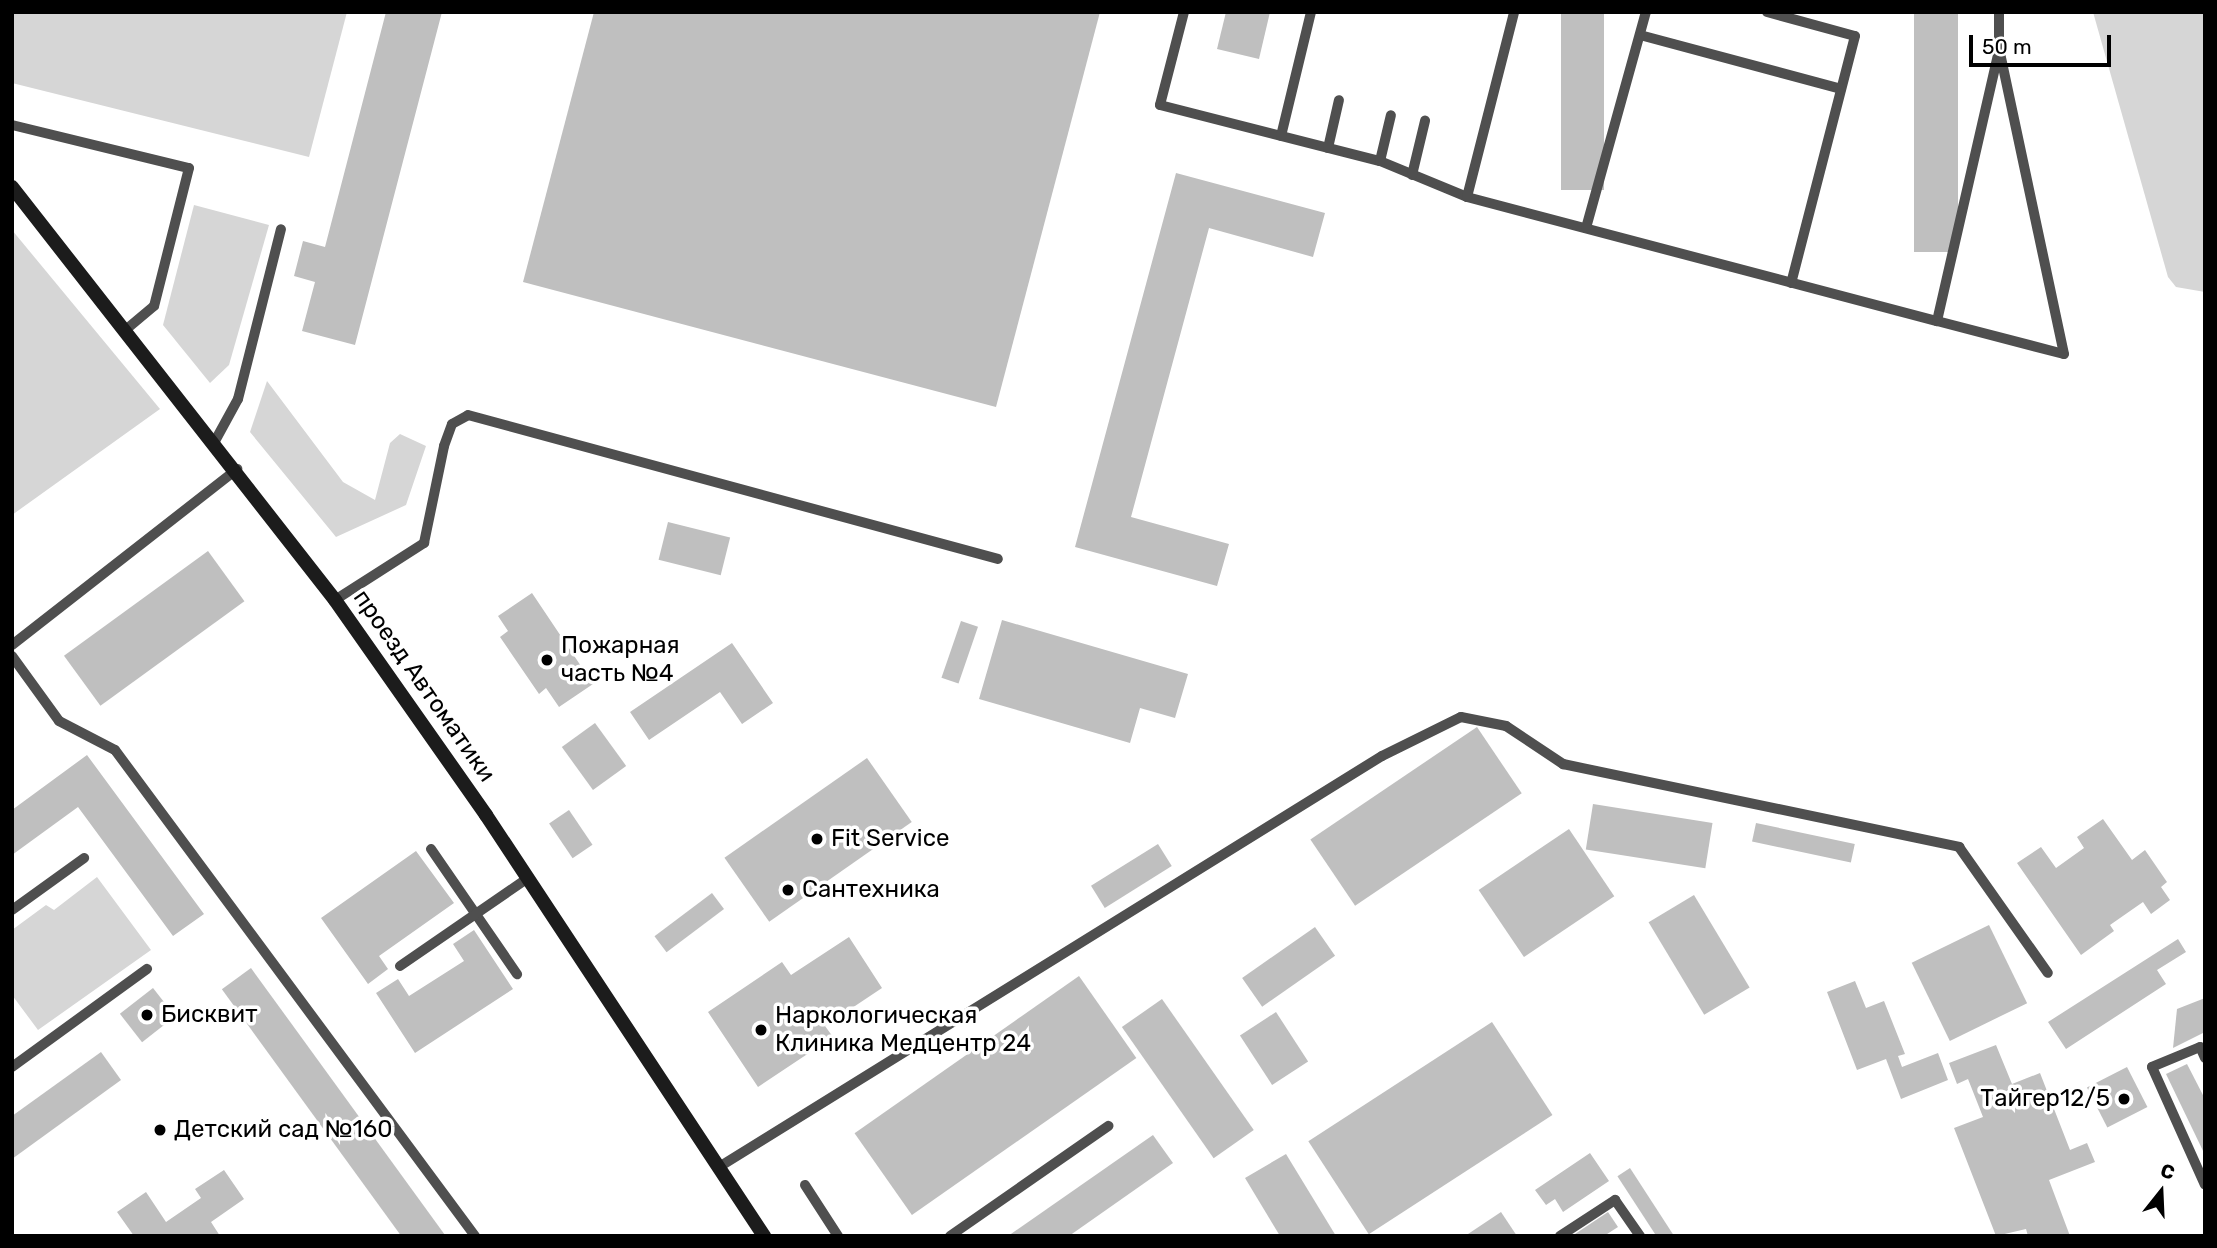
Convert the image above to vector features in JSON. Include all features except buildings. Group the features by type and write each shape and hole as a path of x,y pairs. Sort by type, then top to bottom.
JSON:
{"main road":[{"name":"проезд Автоматики","path":"12,187 237,469 335,600 528,878 764,1236"}],"lane":[{"path":"1184,12 1160,105 1380,161 1468,197 2064,354 1999,50 1999,12"},
{"path":"1281,136 1311,12"},
{"path":"1468,197 1514,12"},
{"path":"1587,228 1646,12"},
{"path":"1767,12 1855,36 1791,283"},
{"path":"1640,35 1841,89"},
{"path":"1937,321 1999,50"},
{"path":"1328,148 1339,100"},
{"path":"1380,161 1391,115"},
{"path":"1412,175 1425,121"},
{"path":"12,125 189,168 154,306 127,329"},
{"path":"215,441 238,399 282,229"},
{"path":"335,600 424,543 452,424 468,415 999,559"},
{"path":"12,645 237,469"},
{"path":"12,656 59,721 116,750 475,1236"},
{"path":"719,1167 1382,756 1461,717 1506,726 1563,764 1959,847 2048,973"},
{"path":"431,849 517,974"},
{"path":"12,910 84,858"},
{"path":"400,966 528,878"},
{"path":"12,1068 147,970"},
{"path":"2205,1058 2200,1046 2152,1067 2205,1185"},
{"path":"950,1236 1108,1126"},
{"path":"805,1185 838,1236"},
{"path":"1560,1236 1615,1200 1640,1236"}],"shaded area":[{"path":"12,12 347,12 309,157 12,83"},
{"path":"2093,12 2205,12 2205,292 2176,287 2168,277"},
{"path":"194,205 269,225 229,365 210,383 163,325"},
{"path":"12,230 160,409 12,515"},
{"path":"267,381 343,482 375,500 390,443 400,434 426,446 406,505 336,537 250,432"},
{"path":"97,877 151,950 38,1030 12,995 12,930 46,905 54,910"}],"place":[{"name":"Пожарная часть №4","path":"547,660"},
{"name":"Fit Service","path":"817,839"},
{"name":"Сантехника","path":"788,890"},
{"name":"Бисквит","path":"147,1015"},
{"name":"Наркологическая Клиника Медцентр 24","path":"761,1030"},
{"name":"Тайгер12/5","path":"2124,1099"},
{"name":"Детский сад №160","path":"160,1130"}]}
